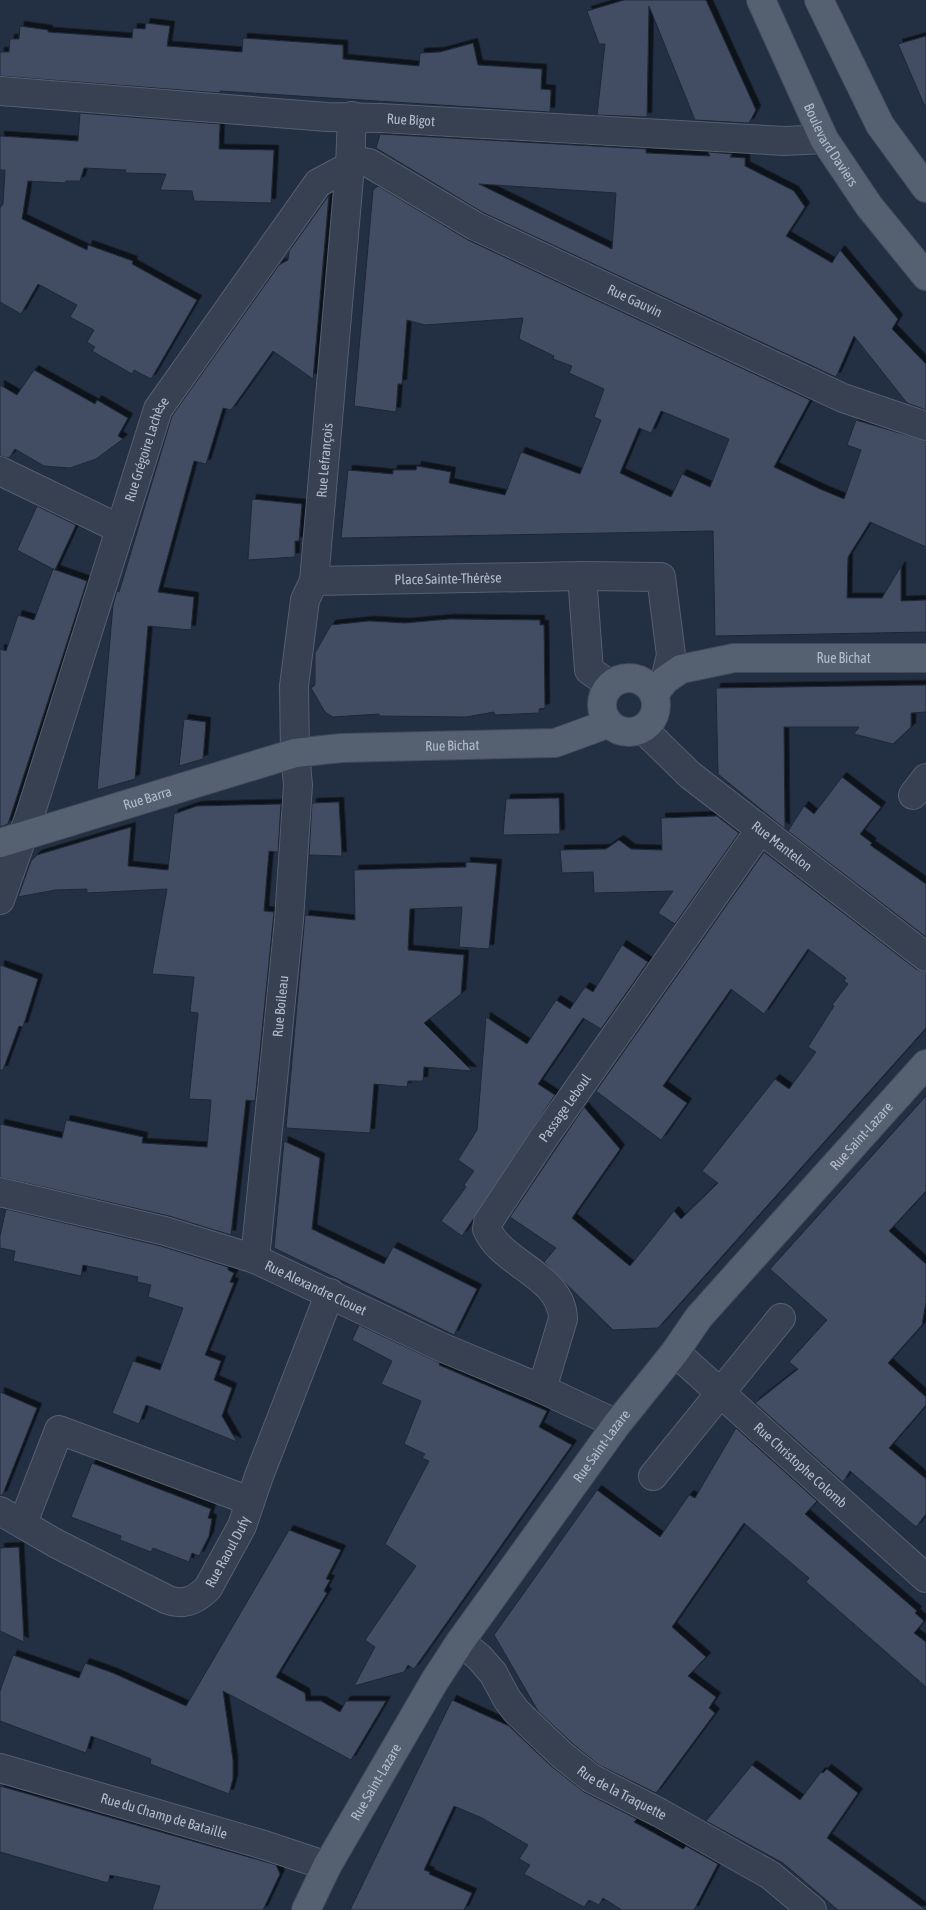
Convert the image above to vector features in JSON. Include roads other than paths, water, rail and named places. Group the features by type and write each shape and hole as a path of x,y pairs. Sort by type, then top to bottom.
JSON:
{"main road":[{"name":"Boulevard Daviers","path":"761,0 824,139 870,206 926,276"},
{"path":"819,0 880,125 926,188"},
{"name":"Rue Bichat","path":"660,687 681,669 734,658 926,658"},
{"path":"625,678 634,678 660,687 654,717 644,729 626,733 607,724 601,710 602,701 610,686 625,678"},
{"name":"Rue Bichat","path":"295,753 341,748 555,743 607,724"},
{"name":"Rue Barra","path":"11,840 295,753"},
{"name":"Rue Saint-Lazare","path":"306,1910 327,1866 434,1682 460,1642 617,1424 675,1352 699,1317 926,1064"}],"street":[{"name":"Rue Bigot","path":"0,91 327,117 352,116 785,141 824,139"},
{"path":"351,163 352,116"},
{"name":"Rue Gauvin","path":"351,163 369,163 475,226 834,394 926,426"},
{"name":"Rue Grégoire Lachèse","path":"11,840 120,529 158,409 318,183 351,163"},
{"name":"Rue Lefrançois","path":"295,753 294,686 305,600 314,581 351,163"},
{"path":"0,471 120,529"},
{"path":"582,576 589,670 610,686"},
{"name":"Place Sainte-Thérèse","path":"314,581 582,576 661,577 671,655 660,687"},
{"name":"Rue Mantelon","path":"644,729 690,775 926,957"},
{"name":"Rue Boileau","path":"255,1259 288,920 298,786 295,753"},
{"name":"Passage Leboul","path":"542,1389 563,1319 563,1309 552,1291 495,1241 487,1229 488,1222 543,1139 760,830"},
{"path":"0,900 11,840"},
{"name":"Rue Alexandre Clouet","path":"0,1192 165,1231 255,1259 441,1347 542,1389 617,1424"},
{"name":"Rue Raoul Dufy","path":"12,1517 57,1544 168,1600 183,1603 192,1601 208,1588 242,1526 330,1293"},
{"path":"653,1476 781,1318"},
{"name":"Rue Christophe Colomb","path":"675,1352 926,1578"},
{"path":"12,1517 59,1430 250,1501"},
{"name":"Rue de la Traquette","path":"460,1642 479,1657 493,1673 507,1699 516,1710 562,1754 591,1778 660,1813 770,1875 812,1910"},
{"name":"Rue du Champ de Bataille","path":"0,1768 264,1845 327,1866"}]}
